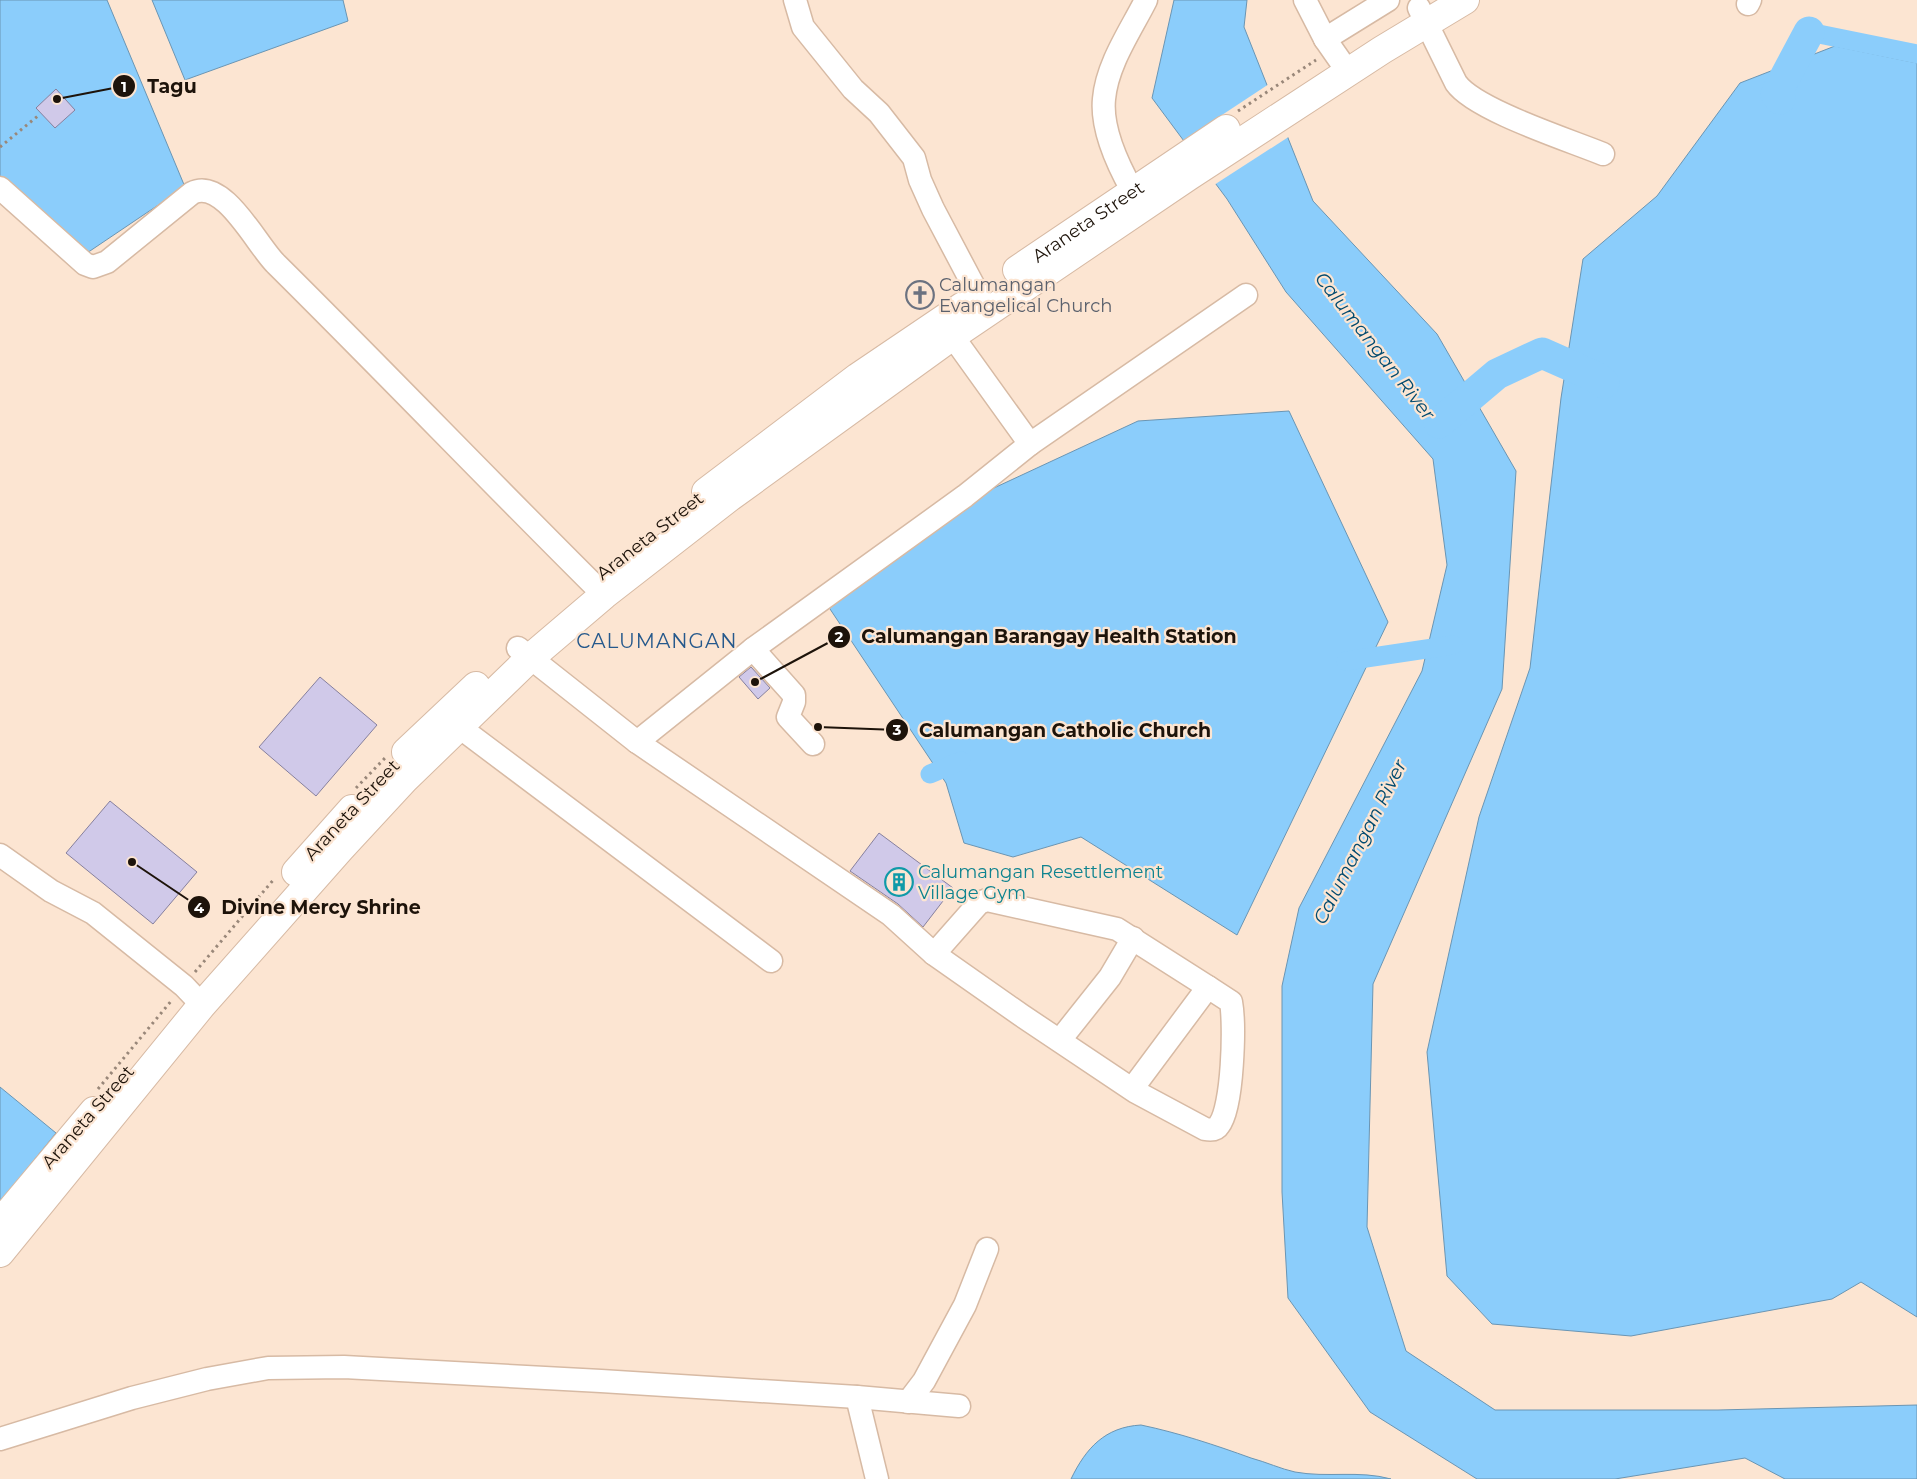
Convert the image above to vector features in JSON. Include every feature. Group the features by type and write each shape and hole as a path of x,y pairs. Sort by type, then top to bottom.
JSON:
{"highway":[{"name":"Araneta Street","path":"984,303 1132,190 1184,168 1288,100 1337,56 1426,11 1466,0"},
{"path":"0,1254 193,995 404,780 451,720 524,653 590,580 730,497 947,328 1184,168"},
{"name":"Araneta Street","path":"0,1223 389,761 451,720"}],"street":[{"path":"795,0 803,27 853,89 879,113 914,158 920,180 933,209 984,303"},
{"path":"1132,190 1121,171 1112,146 1106,121 1104,99 1111,69 1146,0"},
{"path":"1305,0 1337,56 1388,0"},
{"path":"1426,11 1456,82 1463,91 1504,113 1603,154"},
{"path":"0,188 85,264 93,267 107,262 197,190 213,192 229,203 271,259 398,384 495,487 590,580"},
{"path":"637,742 753,649 965,496 1030,444 1246,295"},
{"path":"947,328 1030,444"},
{"path":"753,649 794,695 794,702 788,717 813,744"},
{"path":"524,653 637,742 891,915 934,954 1021,1016 1132,1089 1205,1129 1211,1130 1219,1126 1224,1115 1233,1067 1233,1011 1231,1002 1227,997 1208,987 1133,938 1117,929 987,900 979,902 934,954"},
{"path":"451,720 770,961"},
{"path":"0,855 51,891 93,913 193,995"},
{"path":"1060,1040 1110,977 1133,938"},
{"path":"1132,1089 1208,987"},
{"path":"908,1402 924,1381 965,1305 988,1249"},
{"path":"0,1439 132,1398 268,1368 344,1367 857,1397 959,1406"},
{"path":"857,1397 877,1479"}],"path":[{"path":"0,147 39,114"},
{"path":"349,795 389,761"},
{"path":"94,1094 193,995 280,872"}],"water":[{"path":"0,0 107,0 185,187 84,255 0,184"},
{"path":"152,0 343,0 348,21 185,80"},
{"name":"Calumangan River","path":"1174,0 1247,0 1244,27 1313,201 1437,334 1516,471 1502,689 1373,984 1367,1227 1406,1351 1495,1410 1718,1410 1917,1405 1917,1479 1785,1479 1745,1458 1615,1479 1477,1479 1370,1412 1288,1298 1282,1192 1282,986 1299,908 1422,671 1447,565 1433,459 1286,292 1227,199 1152,98"},
{"path":"1835,46 1917,63 1917,1317 1861,1282 1832,1299 1631,1336 1492,1324 1447,1276 1427,1052 1479,817 1530,668 1561,398 1583,259 1657,196 1740,83"},
{"path":"1289,411 1388,622 1237,935 1081,837 1013,857 964,843 946,783 828,606 981,494 1138,421"},
{"path":"0,1087 56,1133 0,1202"},
{"path":"1141,1425 1197,1440 1295,1472 1307,1474 1355,1474 1391,1479 1071,1479 1083,1458 1098,1441 1117,1430"}],"pier":[{"path":"1269,84 1290,136 1214,185 1181,142"}],"building":[{"path":"56,89 75,110 55,128 36,108"},
{"path":"751,667 770,688 758,699 739,677"},
{"path":"320,677 377,725 316,796 259,747"},
{"path":"110,801 197,872 153,924 66,853"},
{"name":"Calumangan Resettlement Village Gym","path":"879,833 953,888 923,927 898,904 850,871"}],"waterway":[{"path":"1809,32 1917,54"},
{"path":"1780,99 1776,94 1809,32"},
{"name":"Calumangan River","path":"1439,423 1497,374 1542,353 1594,376 1604,383"},
{"path":"1346,661 1453,645"},
{"path":"930,774 961,761"}],"place":[{"name":"Tagu","path":"57,99"},
{"name":"Calumangan Evangelical Church","path":"920,295"},
{"name":"Calumangan Barangay Health Station","path":"755,682"},
{"name":"Calumangan Catholic Church","path":"818,727"},
{"name":"Divine Mercy Shrine","path":"132,862"},
{"name":"Calumangan Resettlement Village Gym","path":"899,882"}],"district":[{"name":"CALUMANGAN","path":"657,641"}]}
